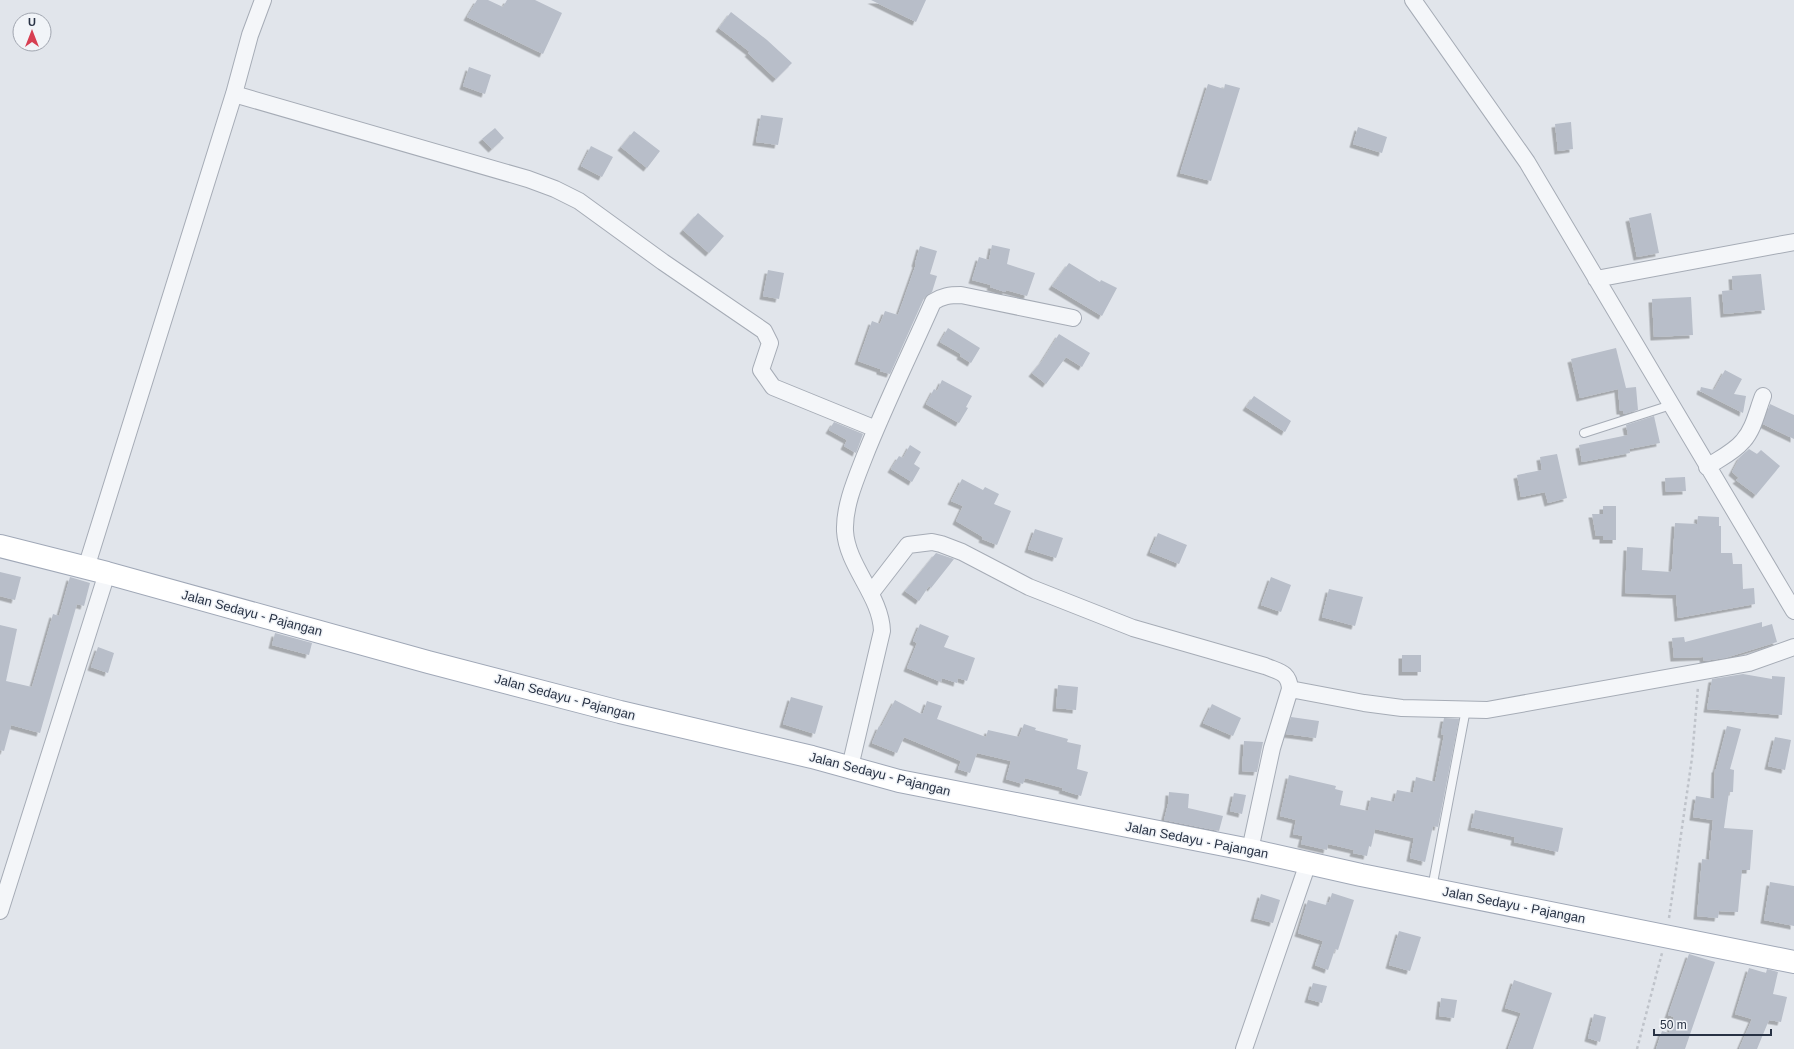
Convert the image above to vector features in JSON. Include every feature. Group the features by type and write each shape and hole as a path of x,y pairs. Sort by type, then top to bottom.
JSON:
{"main road":[{"name":"Jalan Sedayu - Pajangan","path":"0,546 107,573 428,662 620,712 812,757 899,781 1250,850 1432,889 1794,962"}],"street":[{"path":"86,568 234,94 250,35 263,0"},
{"path":"1413,0 1527,162 1794,611"},
{"path":"234,94 528,179 555,189 579,201 663,262 764,332 770,343 761,370 773,387 876,429"},
{"path":"1596,279 1794,242"},
{"path":"850,767 882,638 882,625 871,593 849,550 845,532 850,500 876,429 933,302 940,297 961,295 1073,318"},
{"path":"1707,467 1734,450 1743,442 1750,432 1763,396"},
{"path":"871,593 908,546 932,542 962,552 1029,587 1133,628 1265,666 1285,674 1290,680 1290,689 1272,748 1250,850"},
{"path":"0,911 107,573"},
{"path":"1290,689 1364,703 1402,708 1487,710 1749,663 1794,647"},
{"path":"1244,1049 1308,863"}],"lane":[{"path":"1584,433 1671,405"},
{"path":"1432,889 1466,709"}],"path":[{"path":"1637,1049 1666,935 1692,758 1699,672"}],"building":[{"path":"477,0 488,0 503,7 507,0 535,0 562,13 543,54 467,17"},
{"path":"871,0 926,0 916,22"},
{"path":"731,12 767,40 792,63 776,79 748,53 750,52 719,28"},
{"path":"469,67 491,75 485,94 463,86"},
{"path":"1208,84 1224,89 1225,84 1240,88 1211,181 1180,173"},
{"path":"761,115 783,118 778,145 756,142"},
{"path":"1571,122 1573,149 1558,151 1555,124"},
{"path":"1358,127 1387,137 1382,153 1353,144"},
{"path":"495,128 504,138 492,149 482,139"},
{"path":"634,131 660,151 647,168 621,147"},
{"path":"591,146 613,157 602,177 581,166"},
{"path":"698,213 724,236 709,253 683,230"},
{"path":"1651,213 1659,253 1637,257 1629,218"},
{"path":"992,245 1010,249 1007,264 1035,273 1027,296 1006,290 1005,292 990,287 991,285 972,280 979,257 989,260"},
{"path":"920,246 937,251 930,274 937,276 932,292 924,298 890,374 858,361 872,321 880,324 885,311 898,315 916,264"},
{"path":"1069,263 1100,282 1101,280 1117,288 1102,316 1052,286"},
{"path":"768,270 784,273 779,299 763,296"},
{"path":"1761,274 1765,310 1724,314 1722,291 1733,290 1732,276"},
{"path":"1691,297 1693,335 1654,337 1652,299"},
{"path":"948,328 980,348 971,363 960,356 961,354 940,342"},
{"path":"1059,334 1090,353 1082,367 1066,357 1046,384 1032,373 1042,361"},
{"path":"1616,348 1626,388 1636,387 1638,410 1624,414 1623,411 1620,411 1618,389 1580,398 1571,359"},
{"path":"1725,370 1742,379 1734,394 1746,396 1743,413 1700,391 1701,387 1714,390"},
{"path":"942,380 972,396 966,407 968,408 959,423 926,404 934,389 937,391"},
{"path":"1254,396 1291,421 1285,432 1246,407"},
{"path":"1770,404 1794,415 1794,439 1763,424"},
{"path":"1654,416 1660,443 1629,449 1630,453 1582,462 1579,445 1628,435 1626,425"},
{"path":"834,422 863,434 856,453 844,446 847,440 829,430"},
{"path":"910,445 921,452 914,464 920,468 912,482 891,469 899,456 903,458"},
{"path":"1749,449 1757,454 1761,450 1780,466 1756,495 1736,480 1739,478 1732,472 1740,457"},
{"path":"1557,454 1567,498 1548,503 1545,492 1521,497 1517,475 1542,470 1540,457"},
{"path":"1685,477 1686,491 1666,492 1665,478"},
{"path":"962,479 983,490 985,487 999,494 994,504 1011,511 997,545 982,539 983,537 956,521 963,506 951,501"},
{"path":"1603,506 1616,506 1616,540 1603,540 1603,536 1596,536 1592,514 1603,514"},
{"path":"1698,516 1719,517 1719,526 1721,526 1721,553 1732,553 1733,564 1742,564 1743,589 1754,588 1755,604 1678,618 1676,595 1625,593 1627,547 1643,548 1642,570 1671,572 1675,523 1697,524"},
{"path":"1035,529 1063,538 1056,558 1028,549"},
{"path":"1158,533 1187,545 1179,564 1150,552"},
{"path":"936,553 954,559 931,588 929,586 919,601 905,591"},
{"path":"0,572 21,577 15,600 0,596"},
{"path":"70,577 90,583 84,606 77,604 40,733 11,725 4,751 0,750 0,625 17,629 6,681 32,687 53,614 59,616"},
{"path":"1271,577 1291,585 1281,612 1261,605"},
{"path":"1329,589 1363,597 1355,626 1322,617"},
{"path":"1762,622 1762,627 1772,624 1777,642 1725,658 1704,661 1703,657 1674,658 1672,638 1684,637 1685,642"},
{"path":"920,624 949,636 944,647 975,658 967,681 958,678 957,683 942,678 941,682 907,668 917,643 913,641"},
{"path":"275,633 312,643 309,655 272,645"},
{"path":"98,647 114,653 108,673 91,667"},
{"path":"1402,655 1421,655 1421,672 1402,672"},
{"path":"1743,674 1772,679 1772,676 1785,677 1782,715 1707,709 1712,679"},
{"path":"1058,685 1078,687 1076,710 1056,708"},
{"path":"791,697 823,706 815,734 783,724"},
{"path":"895,700 921,714 923,713 927,701 942,706 937,719 986,737 988,730 1019,737 1024,724 1036,728 1035,730 1068,739 1067,742 1081,745 1077,769 1088,772 1081,796 1062,790 1063,788 1025,778 1023,784 1006,779 1011,761 977,753 970,773 958,769 961,761 904,737 897,753 872,743 879,726 881,727"},
{"path":"1212,704 1241,718 1233,736 1203,723"},
{"path":"1291,717 1319,721 1316,738 1286,734"},
{"path":"1444,718 1459,719 1438,827 1433,826 1425,862 1410,858 1414,838 1375,829 1371,847 1369,846 1367,856 1353,853 1354,850 1328,844 1327,850 1301,844 1303,836 1293,834 1296,820 1280,816 1289,775 1336,786 1335,789 1343,791 1340,805 1368,811 1371,797 1394,802 1397,790 1413,793 1416,777 1435,782 1444,735 1441,734"},
{"path":"1727,726 1741,729 1730,769 1734,770 1733,792 1729,792 1724,828 1753,830 1750,870 1742,870 1738,912 1719,911 1718,918 1697,916 1702,859 1709,860 1713,820 1693,817 1696,796 1714,799 1715,769"},
{"path":"1775,737 1791,740 1785,770 1768,766"},
{"path":"1244,741 1263,742 1257,772 1242,771"},
{"path":"1169,792 1189,794 1188,808 1223,816 1219,831 1164,820"},
{"path":"1234,793 1246,795 1242,814 1230,811"},
{"path":"1475,810 1563,828 1558,852 1514,842 1515,837 1471,827"},
{"path":"1770,882 1794,886 1794,926 1764,920"},
{"path":"1332,893 1354,900 1338,950 1335,949 1328,970 1315,965 1323,941 1298,933 1308,900 1326,905 1327,902 1329,903"},
{"path":"1261,894 1280,900 1273,923 1254,918"},
{"path":"1399,931 1421,937 1410,971 1389,965"},
{"path":"1689,954 1715,962 1685,1049 1656,1049 1662,1031 1669,1033 1674,1017 1668,1015"},
{"path":"1749,968 1766,973 1767,969 1778,972 1773,994 1787,997 1781,1022 1769,1020 1757,1049 1739,1049 1752,1019 1735,1014"},
{"path":"1514,980 1552,993 1533,1049 1508,1049 1521,1013 1505,1008"},
{"path":"1313,983 1327,986 1322,1003 1308,999"},
{"path":"1441,998 1457,1000 1454,1018 1439,1016"},
{"path":"1594,1014 1606,1017 1600,1042 1588,1038"}]}
